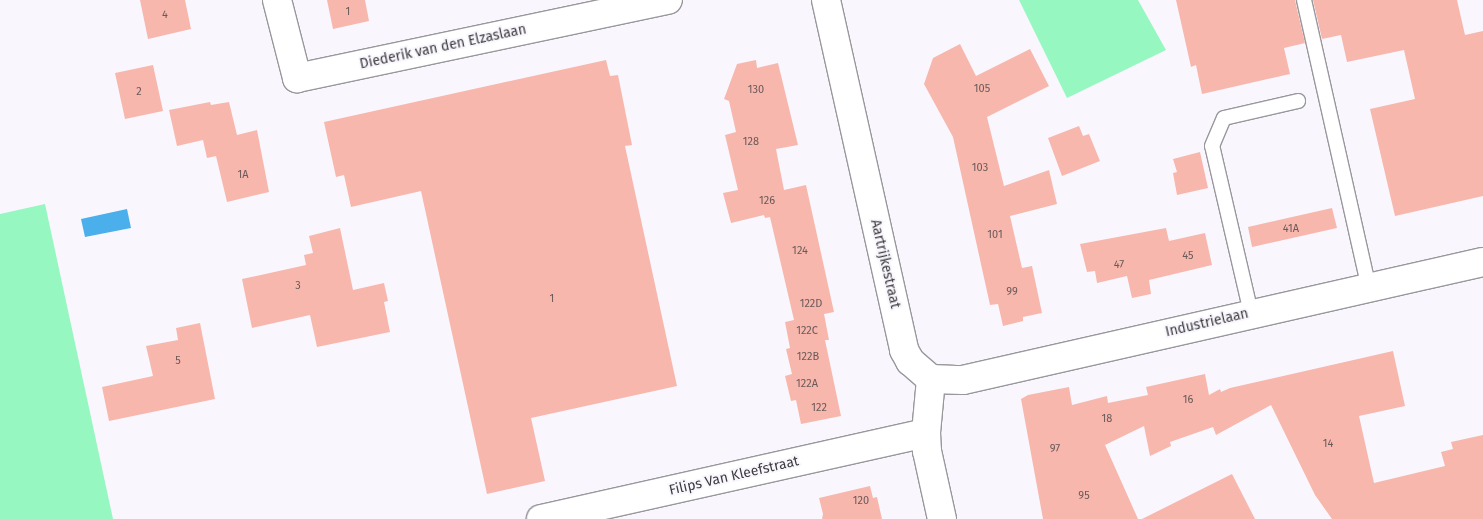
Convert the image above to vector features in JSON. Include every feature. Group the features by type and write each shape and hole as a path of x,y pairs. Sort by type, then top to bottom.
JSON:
{"street":[{"name":"Diederik van den Elzaslaan","path":"277,0 297,78 668,0"},
{"name":"Aartrijkestraat","path":"826,0 904,350 910,361 931,379"},
{"name":"Industrielaan","path":"931,379 963,380 1251,313 1483,262"},
{"path":"931,379 926,433 930,470 942,519"},
{"name":"Filips Van Kleefstraat","path":"540,519 926,433"}],"lane":[{"path":"1304,0 1368,288"},
{"path":"1251,313 1212,146 1224,118 1298,101"}],"green space":[{"path":"1019,0 1138,0 1166,50 1067,98"},
{"path":"45,204 113,519 0,519 0,214"}],"water":[{"path":"127,209 131,228 85,237 81,219"}],"building":[{"path":"140,0 185,0 191,29 148,39"},
{"path":"327,0 365,0 369,21 333,29"},
{"path":"1176,0 1295,0 1305,43 1284,48 1290,74 1202,94 1196,65 1191,67"},
{"path":"1313,0 1457,0 1465,35 1483,31 1483,196 1395,216 1370,109 1415,99 1404,50 1347,62 1341,35 1322,39"},
{"path":"960,44 976,76 1030,49 1049,86 987,117 1004,186 1049,170 1057,204 1010,216 1022,268 1032,266 1042,313 1023,317 1023,321 1003,326 998,304 990,305 953,137 924,84 933,58"},
{"path":"606,60 610,76 618,75 632,145 625,146 677,386 531,418 545,481 487,494 421,191 351,207 344,175 336,177 324,122"},
{"path":"756,60 757,68 778,63 798,145 776,149 784,190 806,185 834,312 824,314 829,340 825,340 841,416 801,424 796,400 791,401 785,376 792,374 786,349 790,348 785,322 794,320 770,217 765,218 764,215 731,223 723,193 738,190 725,135 736,132 729,101 724,99 737,64"},
{"path":"153,65 163,111 125,119 115,73"},
{"path":"210,102 211,105 229,102 237,135 257,130 269,192 227,202 216,156 207,158 203,140 177,146 169,110"},
{"path":"1079,126 1083,136 1089,134 1100,161 1062,176 1048,138"},
{"path":"1200,152 1208,188 1177,195 1173,173 1177,172 1173,159"},
{"path":"1332,208 1337,228 1252,247 1248,227"},
{"path":"340,228 353,290 384,283 388,301 384,302 390,332 317,347 310,315 252,328 242,279 306,265 304,255 313,253 309,236"},
{"path":"1166,228 1169,241 1205,233 1212,265 1149,280 1151,294 1132,298 1127,276 1097,283 1095,271 1087,272 1080,244"},
{"path":"200,323 215,399 109,421 102,387 153,376 146,346 178,340 176,328"},
{"path":"1393,351 1405,406 1359,416 1374,483 1445,466 1441,452 1453,449 1451,442 1483,435 1483,519 1332,519 1315,495 1271,405 1216,435 1213,427 1170,442 1171,446 1150,456 1144,426 1105,445 1138,519 1043,519 1021,399 1028,395 1069,387 1072,405 1107,396 1108,403 1148,395 1146,387 1205,374 1209,395 1220,389 1221,392 1230,388"},
{"path":"1232,474 1255,519 1142,519"},
{"path":"870,486 873,498 877,497 882,519 822,519 823,514 819,498"}]}
